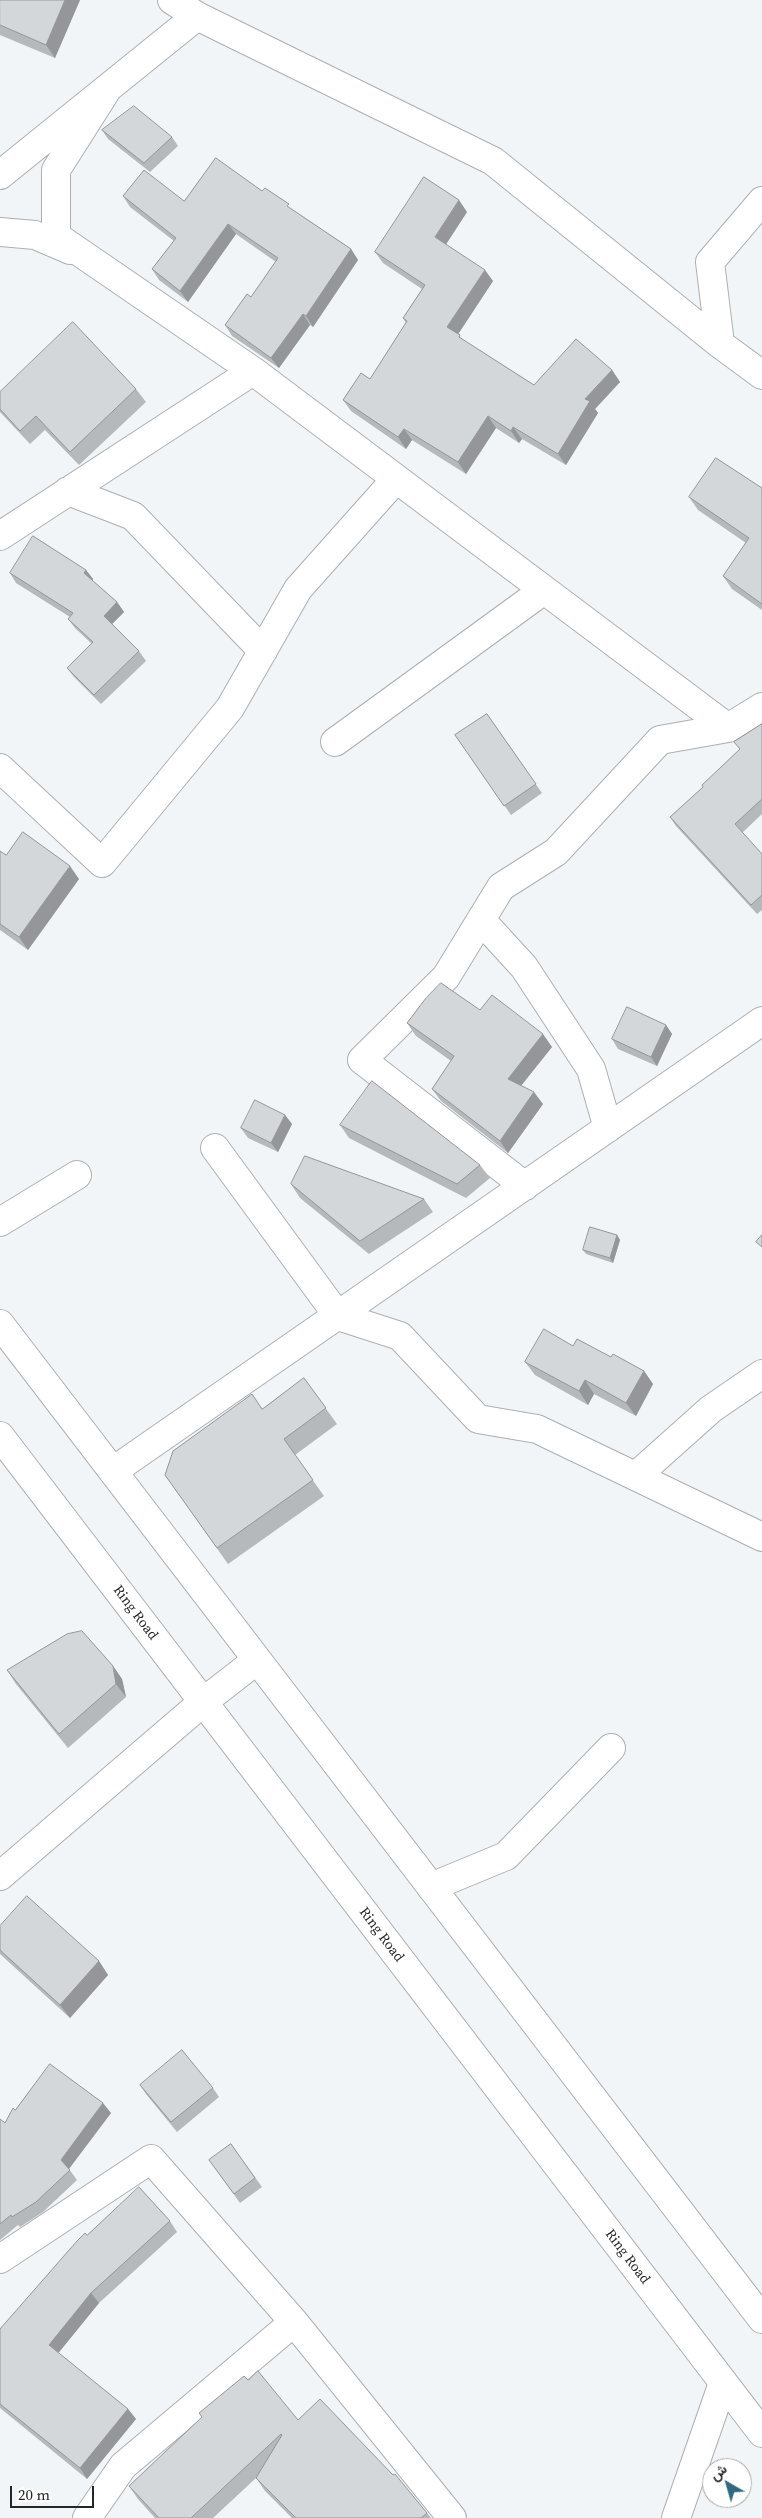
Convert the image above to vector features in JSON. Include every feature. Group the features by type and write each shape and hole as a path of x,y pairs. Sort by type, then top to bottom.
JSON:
{"street":[{"path":"172,0 197,16 493,161 720,344 762,375"},
{"path":"0,175 197,16"},
{"path":"108,88 56,170 56,236 253,371 728,728"},
{"path":"720,344 710,262 762,201"},
{"path":"0,232 35,234 83,255"},
{"path":"0,536 253,371"},
{"path":"0,768 102,863 230,708 298,589 396,479"},
{"path":"68,492 134,516 263,651"},
{"path":"335,742 544,590"},
{"path":"525,1186 362,1060 446,978 501,886 556,852 660,740 728,728 762,707"},
{"path":"481,920 524,967 591,1069 608,1128"},
{"path":"113,1471 762,1022"},
{"path":"215,1148 338,1316 400,1336 478,1419 537,1429 762,1537"},
{"path":"0,1222 77,1175"},
{"path":"0,1324 762,2319"},
{"path":"636,1476 711,1409 762,1374"},
{"name":"Ring Road","path":"0,1436 762,2433"},
{"path":"0,1876 203,1702 257,1660"},
{"path":"431,1887 506,1856 612,1748"},
{"path":"0,2259 151,2159 294,2322 452,2518"},
{"path":"87,2518 123,2466 294,2322"},
{"path":"676,2518 723,2383"}],"building":[{"path":"0,0 65,0 46,45 0,25"},
{"path":"134,106 172,137 144,163 102,130"},
{"path":"216,158 262,191 265,188 289,204 287,206 351,249 306,316 303,314 271,358 225,325 247,294 251,297 278,258 228,224 180,291 152,269 176,238 123,196 144,170 184,201"},
{"path":"424,177 459,200 435,237 485,270 447,327 460,335 459,337 534,385 576,339 612,370 585,399 590,401 558,454 513,427 511,431 488,416 458,462 404,429 398,437 343,400 361,373 370,379 407,321 403,318 425,285 375,252"},
{"path":"73,322 136,389 70,452 36,416 20,431 0,409 0,392"},
{"path":"716,458 762,488 762,604 723,576 749,538 689,497"},
{"path":"33,536 86,570 84,573 117,602 104,616 139,651 94,695 67,668 93,642 68,619 73,613 10,573"},
{"path":"487,714 536,784 504,806 455,735"},
{"path":"762,724 762,799 735,824 762,854 762,895 751,905 670,817 740,749 734,742"},
{"path":"23,832 70,866 19,937 0,924 0,851 6,855"},
{"path":"441,983 480,1010 492,995 543,1034 508,1079 534,1092 500,1141 432,1089 454,1056 407,1023 426,998"},
{"path":"627,1007 666,1025 651,1057 612,1039"},
{"path":"372,1081 480,1165 457,1184 340,1125"},
{"path":"255,1100 285,1115 271,1143 241,1128"},
{"path":"305,1156 424,1199 360,1241 291,1184"},
{"path":"590,1227 617,1235 610,1258 583,1250"},
{"path":"762,1235 762,1247 756,1242"},
{"path":"544,1329 573,1346 577,1339 611,1357 613,1354 644,1371 626,1403 585,1380 579,1391 525,1362"},
{"path":"304,1378 326,1408 284,1439 313,1480 217,1548 165,1475 173,1451 252,1394 262,1409"},
{"path":"82,1631 113,1666 116,1684 59,1734 7,1670 67,1634"},
{"path":"27,1896 99,1961 60,2005 0,1950 0,1926"},
{"path":"182,2050 213,2088 171,2122 140,2085"},
{"path":"50,2064 103,2103 61,2160 70,2170 36,2202 12,2217 11,2215 0,2224 0,2119 5,2123 13,2108 15,2110"},
{"path":"231,2144 255,2178 234,2194 209,2160"},
{"path":"139,2187 170,2221 91,2293 49,2345 128,2409 80,2468 0,2404 0,2329 77,2241 85,2233 87,2235"},
{"path":"258,2371 298,2420 320,2399 393,2475 395,2474 427,2513 421,2518 296,2518 256,2478 281,2434 191,2518 159,2518 129,2486 202,2417 199,2413 244,2376 248,2380"}]}
